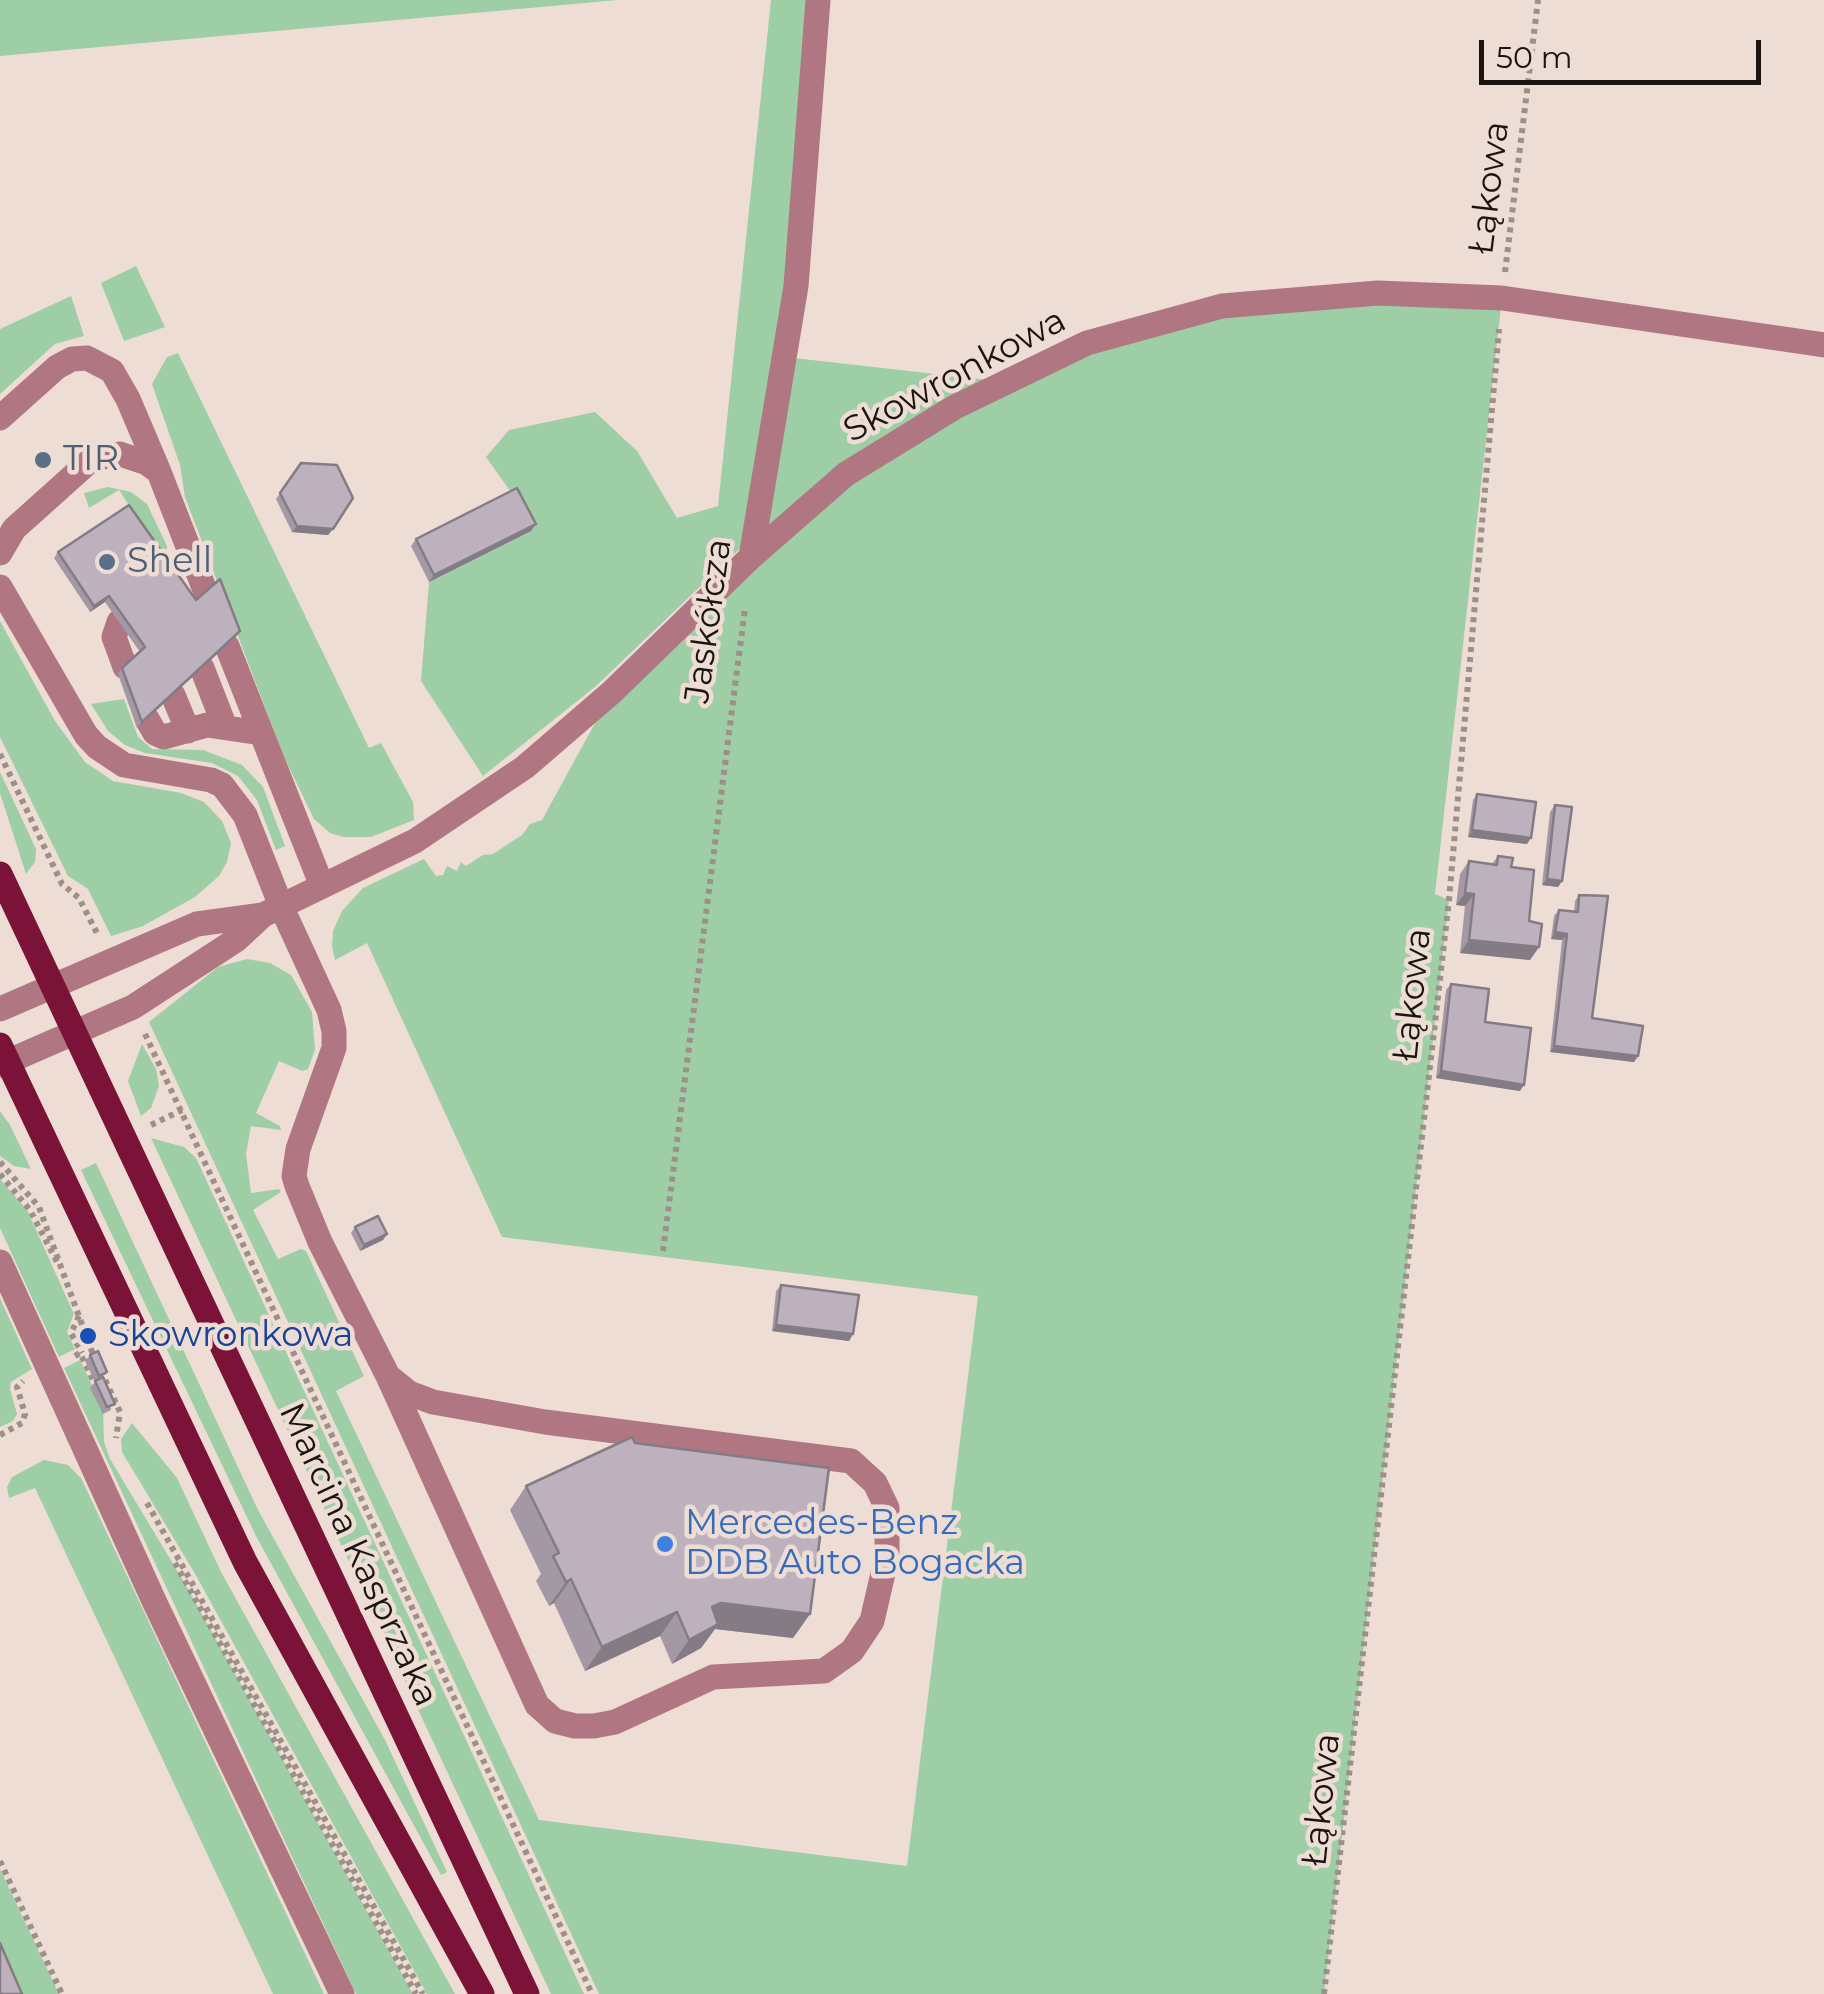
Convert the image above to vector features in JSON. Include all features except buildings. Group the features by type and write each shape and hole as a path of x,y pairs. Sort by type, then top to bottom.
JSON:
{"main road":[{"name":"Marcina Kasprzaka","path":"0,874 527,1994"},
{"path":"3,1057 245,1562 482,1994"}],"street":[{"name":"Jaskółcza","path":"752,557 796,286 818,0"},
{"name":"Skowronkowa","path":"3,1057 75,1033 132,1008 236,940 272,910 415,841 525,767 612,692 752,557 846,474 955,407 1087,344 1222,306 1378,294 1502,298 1824,345"},
{"path":"0,418 57,367 72,359 87,358 112,371 128,399 206,594"},
{"path":"0,553 14,528 92,460 120,454 158,472"},
{"path":"170,578 186,562 190,550"},
{"path":"0,588 86,735 97,747 124,764 211,780 230,792 245,816 272,910 329,1010 334,1031 334,1048 298,1149 294,1176 320,1242 388,1376 537,1704 555,1720 574,1726 615,1722 713,1677 824,1671 852,1651 872,1621 887,1556 888,1508 874,1482 851,1461 545,1422 433,1402 410,1394 388,1376"},
{"path":"119,622 114,637 126,667"},
{"path":"227,646 322,886"},
{"path":"202,668 226,727"},
{"path":"173,695 188,732"},
{"path":"147,719 155,733 164,737 207,726 260,734"},
{"name":"Skowronkowa","path":"0,1009 196,924 272,910"},
{"path":"0,1262 163,1621 342,1994"}],"path":[{"name":"Łąkowa","path":"1324,1994 1448,900 1502,298 1538,0"},
{"name":"Jaskółcza","path":"663,1251 752,557"},
{"path":"0,754 62,884 78,898 110,961"},
{"path":"132,1008 592,1994"},
{"path":"0,1162 39,1207 90,1348 120,1412 116,1449"},
{"path":"0,1174 30,1210 53,1259 63,1269"},
{"path":"79,1315 71,1333 98,1388"},
{"path":"0,1435 22,1422 25,1414 18,1392 20,1384 90,1348"},
{"path":"143,1502 420,1994"},
{"path":"0,1861 62,1994"}],"green space":[{"path":"0,0 618,0 0,56"},
{"path":"771,0 818,0 785,357 1007,382 1222,306 1502,298 1435,894 1449,900 1324,1994 599,1994 149,1022 218,967 247,959 270,963 291,975 312,1012 315,1050 308,1069 302,1071 279,1061 256,1113 281,1130 251,1126 246,1154 251,1193 279,1189 281,1192 253,1210 278,1259 301,1249 306,1251 364,1376 336,1391 539,1820 907,1866 978,1296 502,1237 367,943 335,960 332,946 333,931 342,911 363,888 424,859 436,876 443,875 447,866 457,871 461,862 466,866 483,855 493,854 522,835 530,824 542,820 612,692 754,535 595,687 483,776 421,681 429,582 531,531 513,495 486,457 509,430 595,412 637,451 677,518 718,506"},
{"path":"136,266 165,327 124,341 101,283"},
{"path":"71,296 84,336 55,344 0,394 0,329"},
{"path":"178,353 369,748 381,743 413,802 414,820 371,837 344,837 330,833 314,819 284,757 185,497 180,465 152,384 167,357"},
{"path":"108,487 131,492 147,504 167,546 166,562 119,490 89,508 84,493"},
{"path":"0,621 55,721 85,762 113,781 181,793 204,802 222,821 231,843 227,862 219,876 195,897 143,926 111,936 88,889 68,876 0,737"},
{"path":"124,699 138,737 152,749 203,750 242,765 263,787 285,846 276,850 257,800 238,776 212,763 145,753 125,745 108,731 91,704"},
{"path":"0,772 36,849 35,862 26,874 0,793"},
{"path":"142,1044 156,1069 159,1086 151,1108 141,1116 128,1081"},
{"path":"0,1111 31,1169 14,1166 0,1156"},
{"path":"151,1138 184,1147 196,1158 584,1994 551,1994"},
{"path":"96,1163 258,1510 385,1740 447,1872 441,1875 256,1536 81,1170"},
{"path":"0,1179 27,1210 74,1314 67,1332 75,1349 59,1357 0,1228"},
{"path":"0,1298 32,1369 11,1382 17,1414 13,1421 0,1427"},
{"path":"80,1360 103,1408 104,1442 110,1459 184,1582 413,1994 356,1994 64,1368"},
{"path":"132,1423 177,1478 221,1572 455,1994 427,1994 194,1572 122,1452 121,1439"},
{"path":"44,1460 68,1465 81,1478 324,1994 273,1994 35,1488 9,1498 7,1487 12,1477"},
{"path":"0,1869 59,1994 15,1994 0,1959"}],"place":[{"name":"TIR","path":"43,460"},
{"name":"Shell","path":"107,562"},
{"name":"Skowronkowa","path":"88,1336"},
{"name":"Mercedes-Benz DDB Auto Bogacka","path":"665,1544"}]}
